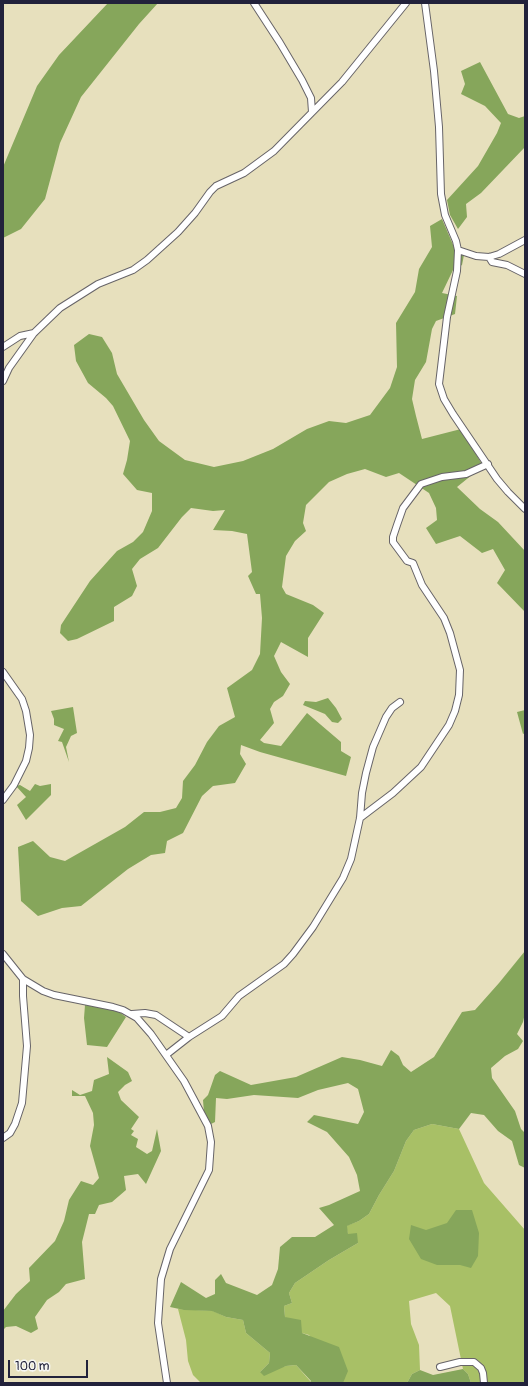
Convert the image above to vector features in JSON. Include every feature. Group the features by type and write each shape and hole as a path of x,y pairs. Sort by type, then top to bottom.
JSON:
{"street":[{"path":"254,3 302,80 311,98 312,112"},
{"path":"3,381 9,368 34,333 60,308 98,284 133,270 147,260 178,232 216,186 244,173 274,151 342,82 406,3"},
{"path":"425,3 434,71 439,127 441,194 446,215 454,234 458,250 457,272 447,317 439,384 444,399 453,414 508,492 525,509"},
{"path":"458,250 476,256 490,257 499,254 525,240"},
{"path":"490,257 492,262 507,265 525,274"},
{"path":"3,346 20,336 34,333"},
{"path":"360,818 374,809 412,777 449,725 455,711 459,695 460,670 457,654 444,618 422,585 413,563 407,561 393,542 393,537 403,508 421,484 442,477 466,474 488,464"},
{"path":"3,672 22,699 26,711 30,735 26,761 14,785 3,800"},
{"path":"166,1055 189,1037 222,1016 239,996 284,964 313,927 343,878 351,859 360,818 366,772 373,747 386,717 392,708 400,702"},
{"path":"3,954 23,979 36,988 54,995 113,1007 132,1014 145,1013 156,1015 189,1037"},
{"path":"3,1138 10,1133 15,1124 22,1103 27,1046 23,979"},
{"path":"132,1014 146,1028 184,1082 208,1126 211,1142 209,1170 170,1249 162,1274 158,1323 167,1383"},
{"path":"440,1367 460,1362 474,1362 481,1368 484,1383"}],"green space":[{"path":"108,3 158,3 139,24 81,97 60,143 45,199 21,229 3,238 3,167 37,86 59,55"},
{"path":"480,62 508,114 519,118 525,116 525,147 481,193 466,204 467,217 458,229 450,215 447,200 478,166 501,123 485,106 461,94 465,84 461,71"},
{"path":"442,219 454,247 464,255 462,265 453,270 442,293 457,296 455,314 436,321 432,329 426,362 415,380 412,399 422,439 461,429 483,466 457,487 480,509 498,522 525,551 525,612 497,583 505,570 493,549 482,553 460,536 436,544 426,528 437,520 436,508 429,493 399,473 386,477 365,469 347,474 329,482 306,505 303,523 306,531 295,541 286,556 282,587 286,594 313,605 324,613 308,638 308,657 281,642 274,656 281,672 290,684 283,696 274,702 270,709 274,723 260,740 264,743 281,746 307,713 341,742 341,751 351,757 346,776 260,752 241,745 240,754 246,764 235,783 213,786 202,796 183,833 167,841 165,853 151,855 128,869 81,906 62,908 38,916 21,901 18,847 33,841 50,857 65,861 125,827 144,812 160,812 176,808 182,798 183,781 195,765 207,742 219,726 235,717 227,688 252,670 260,654 262,618 260,594 256,594 248,576 252,572 247,534 232,531 213,530 225,510 213,511 191,508 182,517 158,548 140,559 132,569 137,586 132,596 114,607 114,621 77,639 68,641 60,633 61,625 90,581 117,551 133,542 143,532 152,511 152,493 137,490 123,474 130,441 113,406 88,383 76,361 74,345 89,334 102,337 112,353 117,374 144,420 159,441 185,460 214,467 243,461 273,449 307,429 329,421 346,423 370,415 390,388 397,367 396,323 415,292 419,269 432,247 430,226"},
{"path":"328,698 342,719 338,723 332,722 325,714 303,705 305,701 316,702"},
{"path":"73,707 77,733 71,736 66,747 69,762 62,742 58,741 64,729 54,725 54,719 51,711"},
{"path":"525,710 525,733 523,734 517,712"},
{"path":"35,784 40,786 51,784 51,795 26,820 17,805 26,797 16,786 20,785 30,791"},
{"path":"525,951 525,1013 523,1022 517,1034 523,1041 518,1049 505,1056 491,1068 492,1078 515,1111 521,1129 525,1133 525,1168 519,1165 512,1141 498,1131 484,1115 471,1113 459,1129 432,1124 414,1130 406,1141 394,1171 369,1214 359,1221 347,1226 348,1234 357,1233 358,1243 295,1283 289,1293 292,1303 284,1306 285,1317 301,1320 302,1333 339,1347 348,1371 343,1383 310,1383 311,1381 296,1365 286,1366 264,1376 260,1372 269,1363 270,1353 246,1333 243,1320 226,1317 212,1311 184,1310 170,1307 181,1282 206,1298 215,1294 215,1280 221,1274 226,1283 257,1295 272,1285 278,1269 280,1247 292,1237 315,1237 334,1225 319,1208 360,1191 357,1175 349,1157 327,1132 307,1122 314,1115 358,1124 364,1112 358,1089 348,1083 318,1090 298,1098 254,1095 227,1099 216,1098 215,1122 211,1124 204,1113 203,1100 208,1095 215,1075 220,1071 251,1085 296,1077 342,1057 382,1066 391,1050 399,1056 403,1065 411,1072 434,1057 462,1012 475,1010"},
{"path":"85,1005 118,1011 126,1017 107,1047 87,1045 84,1018"},
{"path":"107,1057 128,1072 132,1081 118,1092 121,1100 139,1117 131,1129 134,1131 131,1135 138,1139 136,1147 147,1154 152,1151 157,1129 161,1151 146,1184 138,1174 124,1176 126,1190 112,1202 99,1205 95,1214 89,1214 82,1242 85,1279 66,1284 59,1292 47,1300 35,1317 38,1329 31,1333 16,1326 6,1327 3,1330 3,1311 16,1294 30,1281 29,1268 55,1241 64,1221 69,1200 81,1181 93,1185 99,1178 90,1146 94,1125 93,1113 85,1096 72,1096 72,1090 80,1095 92,1091 94,1080 109,1074"},
{"path":"432,1124 459,1129 484,1183 525,1230 525,1383 471,1383 468,1374 463,1369 450,1306 436,1293 409,1301 411,1324 419,1345 420,1370 412,1374 407,1383 343,1383 309,1335 302,1333 285,1317 284,1306 292,1303 289,1293 295,1283 358,1243 348,1234 346,1226 359,1221 369,1214 394,1171 406,1141 414,1130"},
{"path":"456,1210 472,1210 479,1233 478,1256 471,1268 460,1265 437,1265 421,1259 409,1239 411,1225 426,1230 447,1223"},
{"path":"178,1309 213,1311 226,1317 243,1320 246,1333 270,1353 269,1363 260,1372 296,1365 311,1382 201,1383 193,1375 188,1361 186,1340"},
{"path":"463,1369 468,1374 471,1383 407,1383 412,1374 420,1370 433,1375"}]}
